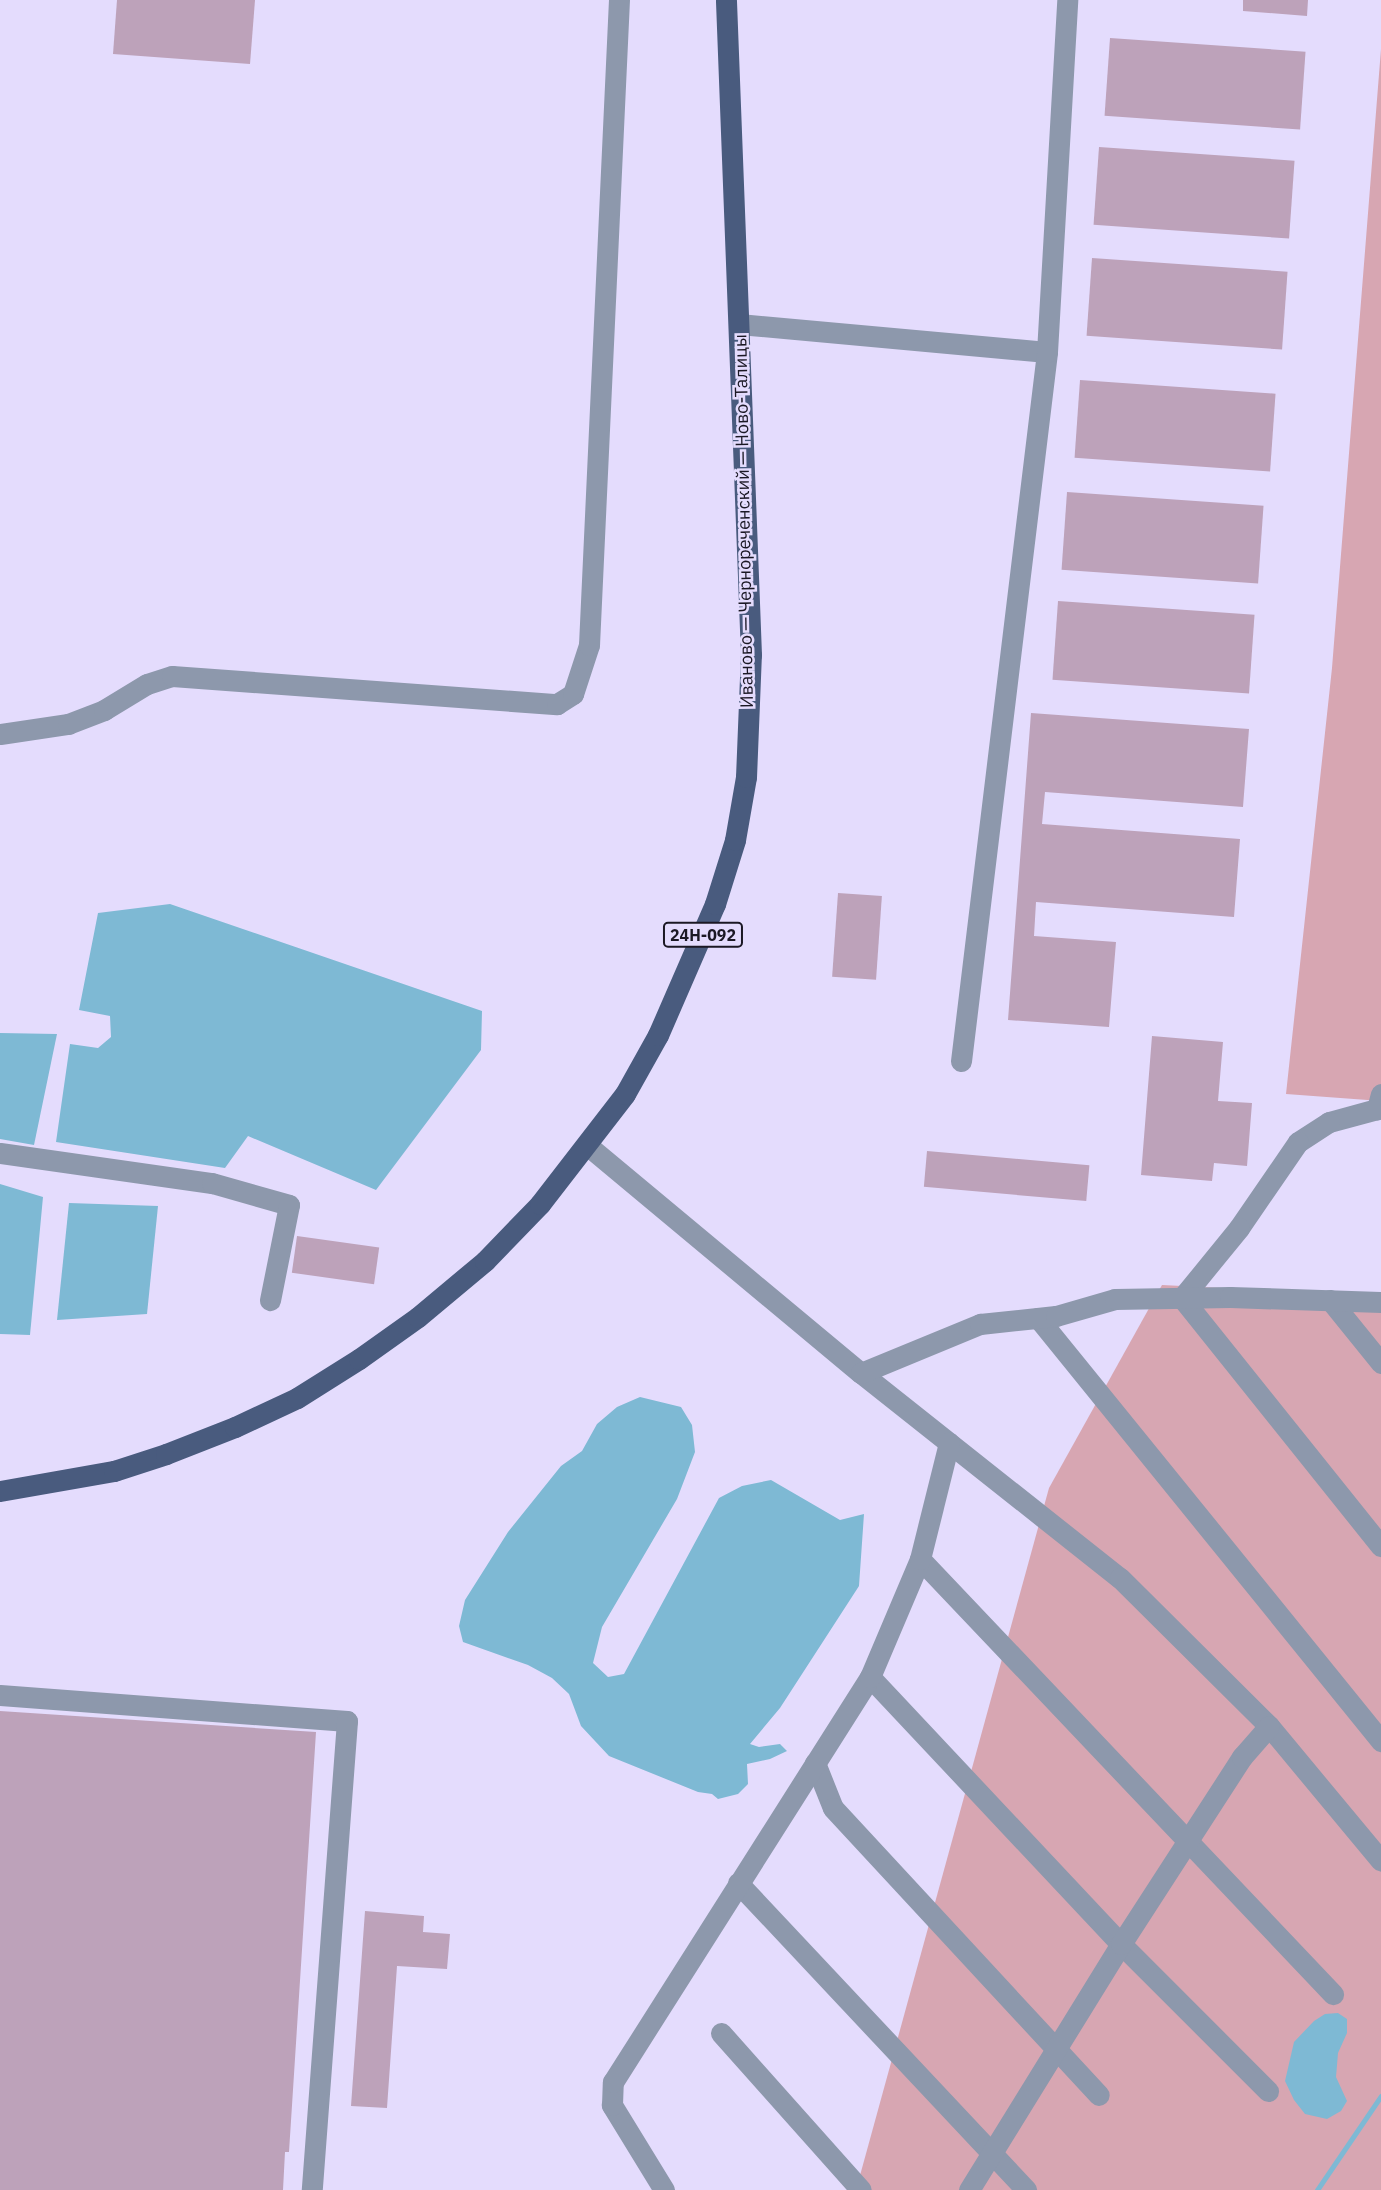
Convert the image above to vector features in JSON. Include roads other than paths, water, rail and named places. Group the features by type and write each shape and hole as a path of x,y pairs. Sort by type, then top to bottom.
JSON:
{"main road":[{"name":"Иваново — Чернореченский — Ново-Талицы","path":"0,1492 114,1471 235,1427 298,1398 418,1317 485,1261 540,1204 587,1145 625,1094 685,978 715,904 739,815 746,777 751,655 726,0"}],"street":[{"path":"0,734 68,724 104,710 147,684 172,676 556,704 573,694 589,645 619,0"},
{"path":"961,1061 1047,352 1067,0"},
{"path":"739,324 1047,352"},
{"path":"1182,1298 1239,1228 1298,1142 1329,1122 1380,1105"},
{"path":"587,1145 860,1373 1120,1578 1269,1726 1381,1861"},
{"path":"0,1153 212,1183 289,1205 270,1300"},
{"path":"1182,1298 1381,1546"},
{"path":"860,1373 979,1324 1038,1318 1115,1299 1381,1301"},
{"path":"1330,1300 1381,1363"},
{"path":"1038,1318 1381,1741"},
{"path":"664,2190 612,2105 613,2082 870,1677 920,1559 949,1443"},
{"path":"920,1559 1333,1994"},
{"path":"870,1677 1122,1944 1269,2091"},
{"path":"0,1695 347,1721 312,2190"},
{"path":"969,2190 1054,2049 1242,1757 1269,1726"},
{"path":"815,1763 833,1808 1099,2095"},
{"path":"738,1883 990,2155 1026,2190"},
{"path":"721,2033 861,2190"}],"water":[{"path":"170,904 482,1011 481,1050 376,1190 248,1136 225,1168 56,1142 70,1044 98,1048 111,1037 110,1016 79,1010 98,913"},
{"path":"0,1033 57,1034 34,1145 0,1139"},
{"path":"0,1184 43,1197 30,1335 0,1334"},
{"path":"69,1203 158,1206 147,1314 57,1320"},
{"path":"640,1397 681,1407 692,1425 695,1452 677,1499 602,1627 593,1663 608,1677 624,1674 719,1498 742,1486 771,1480 840,1520 864,1514 859,1586 780,1708 750,1744 759,1747 780,1744 787,1751 770,1759 747,1764 748,1784 738,1794 718,1799 712,1794 698,1792 609,1756 581,1726 569,1694 552,1678 528,1665 463,1642 459,1626 465,1600 508,1532 561,1466 582,1451 597,1424 617,1407"},
{"path":"1338,2013 1347,2019 1347,2033 1338,2053 1336,2077 1347,2101 1341,2111 1327,2119 1305,2114 1294,2100 1285,2081 1294,2042 1314,2021 1325,2014"}],"waterway":[{"path":"1317,2190 1381,2096"}]}
